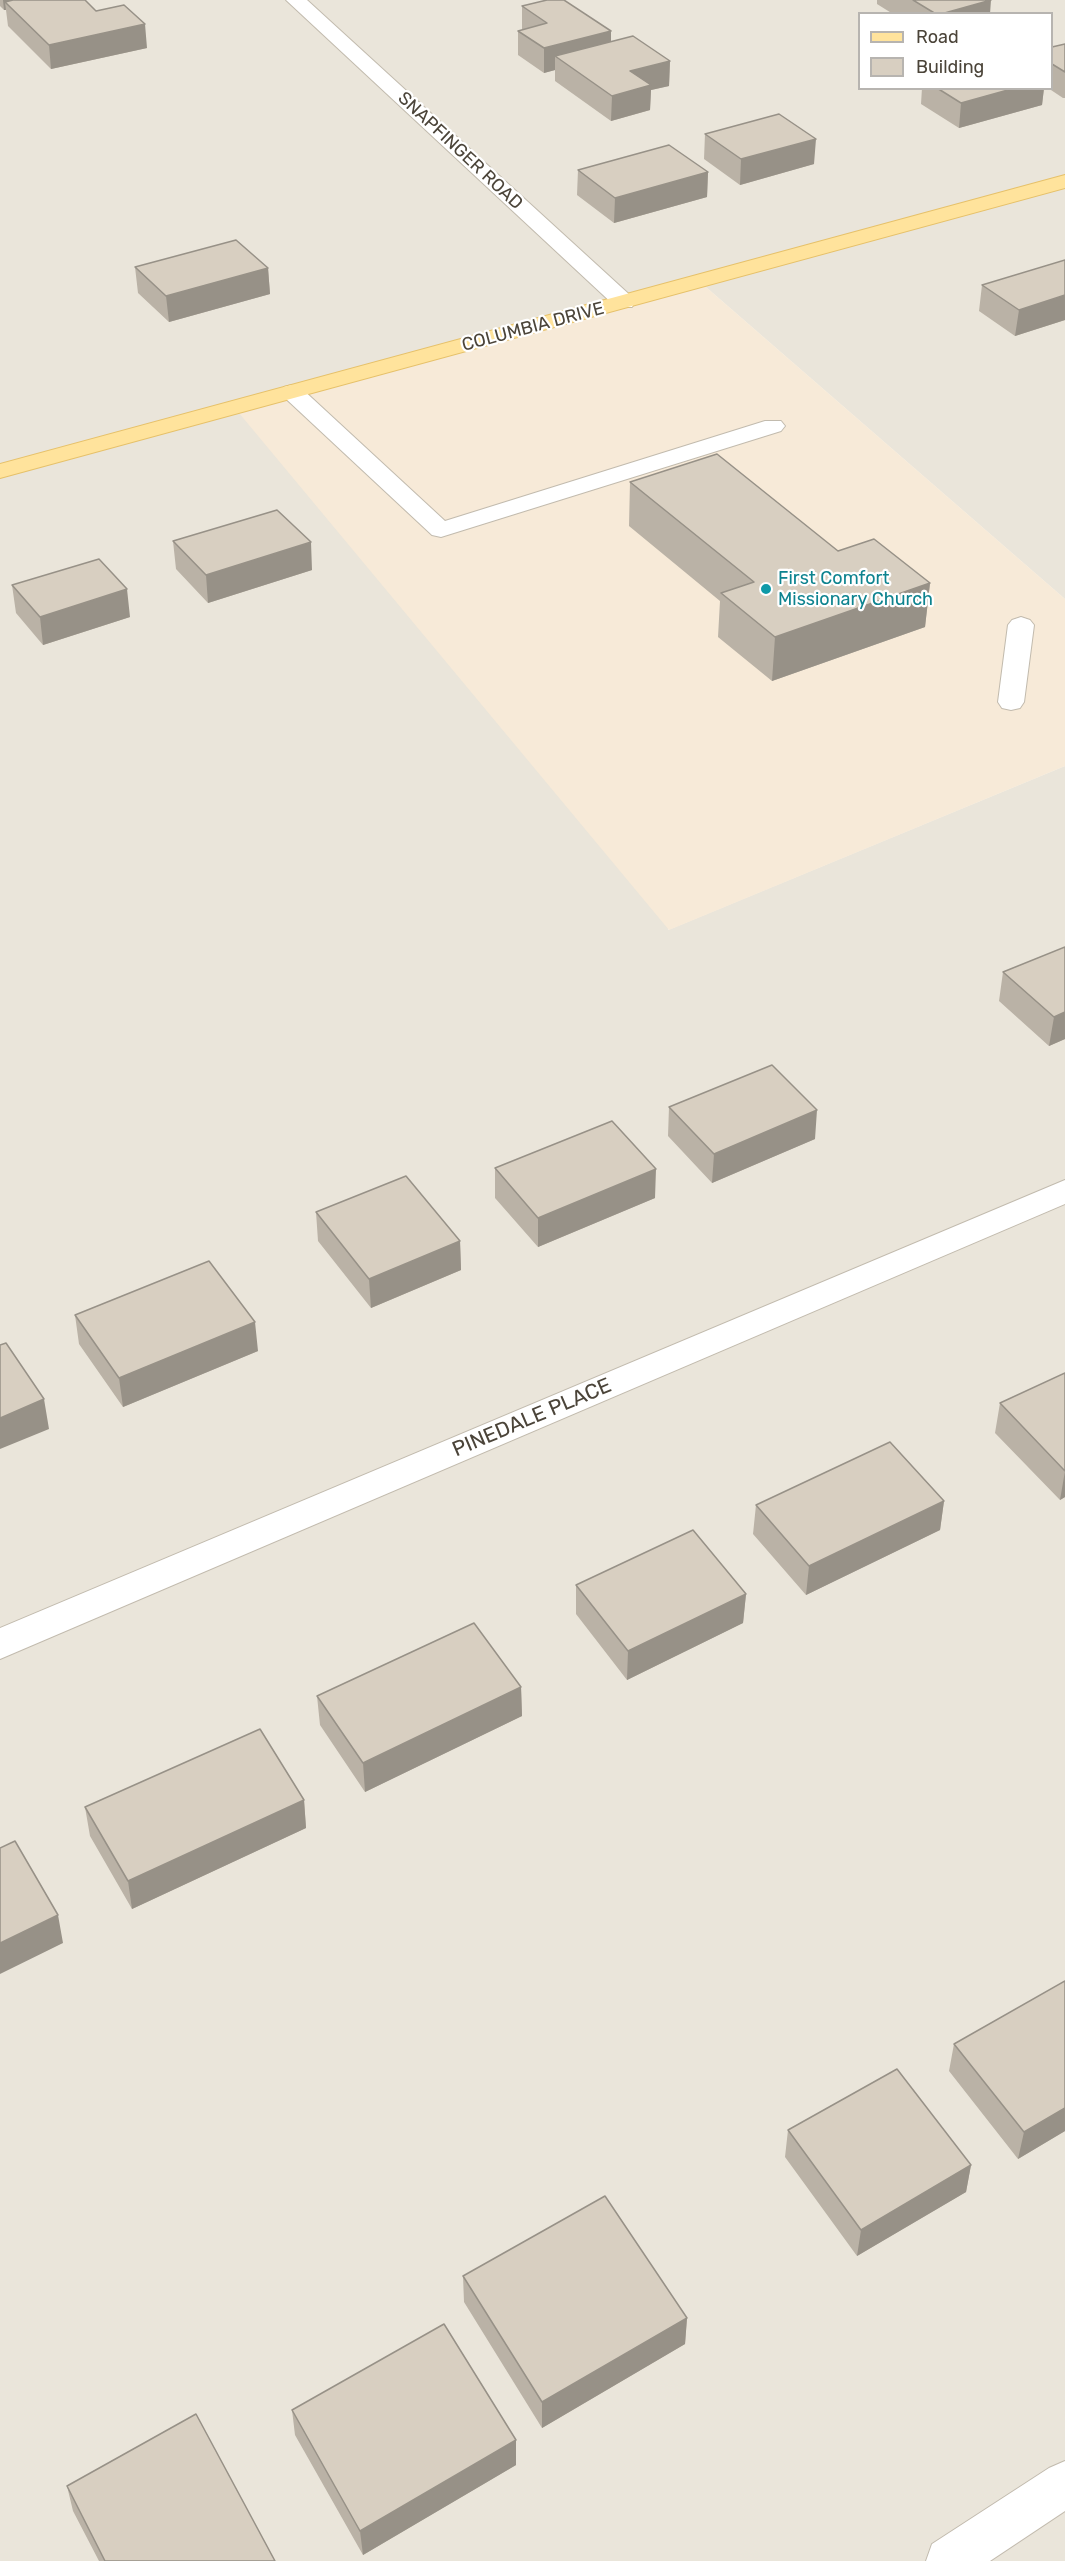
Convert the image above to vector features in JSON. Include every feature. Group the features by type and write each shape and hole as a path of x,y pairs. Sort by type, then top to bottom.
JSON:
{"main road":[{"name":"COLUMBIA DRIVE","path":"0,471 1065,181"}],"street":[{"name":"SNAPFINGER ROAD","path":"296,0 624,302"},
{"path":"292,392 441,530 773,426"},
{"path":"1011,702 1021,625"},
{"name":"PINEDALE PLACE","path":"0,1644 1065,1191"},
{"path":"949,2561 1065,2484"}],"shaded area":[{"path":"0,0 1065,0 1065,599 699,281 668,930 1065,766 1065,2561 0,2561"},
{"path":"699,281 1065,599 1065,766 669,930 234,407"}],"building":[{"path":"85,0 96,11 124,5 145,24 49,45 5,2"},
{"path":"547,0 564,0 611,31 544,48 518,31 547,23 522,6"},
{"path":"913,0 991,0 948,12 933,12"},
{"path":"633,36 670,61 630,71 651,85 612,96 555,56"},
{"path":"1065,44 1065,72 1053,65 1053,47"},
{"path":"940,90 1008,90 961,103"},
{"path":"779,114 816,139 741,159 705,134"},
{"path":"669,145 708,172 615,198 578,170"},
{"path":"236,240 268,268 166,296 135,267"},
{"path":"1065,260 1065,295 1019,310 982,285"},
{"path":"717,454 838,551 874,539 930,583 775,637 721,593 754,582 630,482"},
{"path":"277,510 311,542 206,575 173,541"},
{"path":"99,559 127,589 40,617 12,585"},
{"path":"1065,947 1065,1012 1054,1017 1003,972"},
{"path":"772,1065 817,1110 714,1154 669,1107"},
{"path":"612,1121 656,1169 538,1218 495,1168"},
{"path":"406,1176 460,1241 369,1279 316,1212"},
{"path":"209,1261 255,1322 119,1378 75,1315"},
{"path":"6,1343 44,1399 0,1418 0,1345"},
{"path":"1065,1373 1065,1471 1000,1403"},
{"path":"890,1442 944,1501 809,1566 756,1505"},
{"path":"693,1530 746,1594 628,1651 576,1585"},
{"path":"474,1623 521,1687 363,1763 317,1696"},
{"path":"260,1729 304,1800 128,1881 85,1807"},
{"path":"15,1841 58,1915 0,1943 0,1848"},
{"path":"1065,1981 1065,2108 1024,2132 954,2044"},
{"path":"897,2069 971,2165 861,2230 788,2130"},
{"path":"605,2196 687,2318 542,2402 463,2276"},
{"path":"444,2324 516,2440 360,2531 292,2410"},
{"path":"196,2414 275,2561 105,2561 67,2486"}],"place":[{"name":"First Comfort Missionary Church","path":"766,589"}]}
